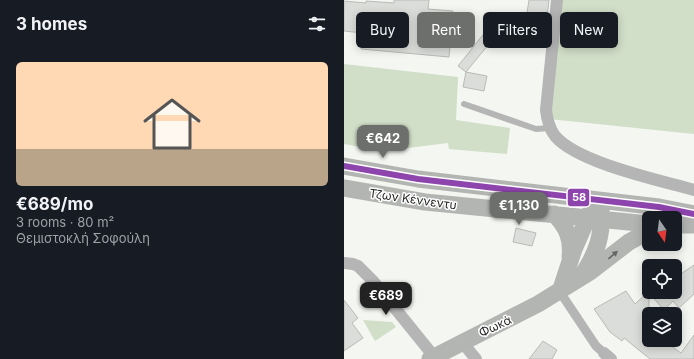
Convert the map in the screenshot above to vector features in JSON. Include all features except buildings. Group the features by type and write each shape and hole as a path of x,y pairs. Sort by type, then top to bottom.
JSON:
{"main road":[{"name":"Τζων Κέννεντυ","path":"344,166 418,179 658,207 694,214"},
{"name":"Τζων Κέννεντυ","path":"344,188 425,202 642,223"},
{"name":"Φωκά","path":"560,292 570,261 595,218 598,200"},
{"path":"554,214 568,232 571,249 570,261"},
{"name":"Φωκά","path":"433,358 526,311 560,292 581,278 596,250 602,229 595,218"},
{"path":"682,225 694,225"},
{"path":"581,278 629,242 642,235"}],"street":[{"path":"557,0 546,110 547,120 554,135 563,144 582,155 646,177 694,190"},
{"path":"344,263 358,266 373,281 433,358"},
{"path":"560,292 596,346 608,356"},
{"path":"462,342 476,359"}],"lane":[{"path":"464,104 536,129 550,128"}],"green space":[{"path":"562,0 694,0 694,134 549,119 560,18 560,48 618,48 618,12 561,12"},
{"path":"344,64 458,77 456,120 510,128 507,154 449,149 448,143 383,151 344,144"},
{"path":"363,320 392,322 396,327 375,341"}],"transit line":[{"name":"58","path":"344,166 418,179 659,207 694,214"}]}
